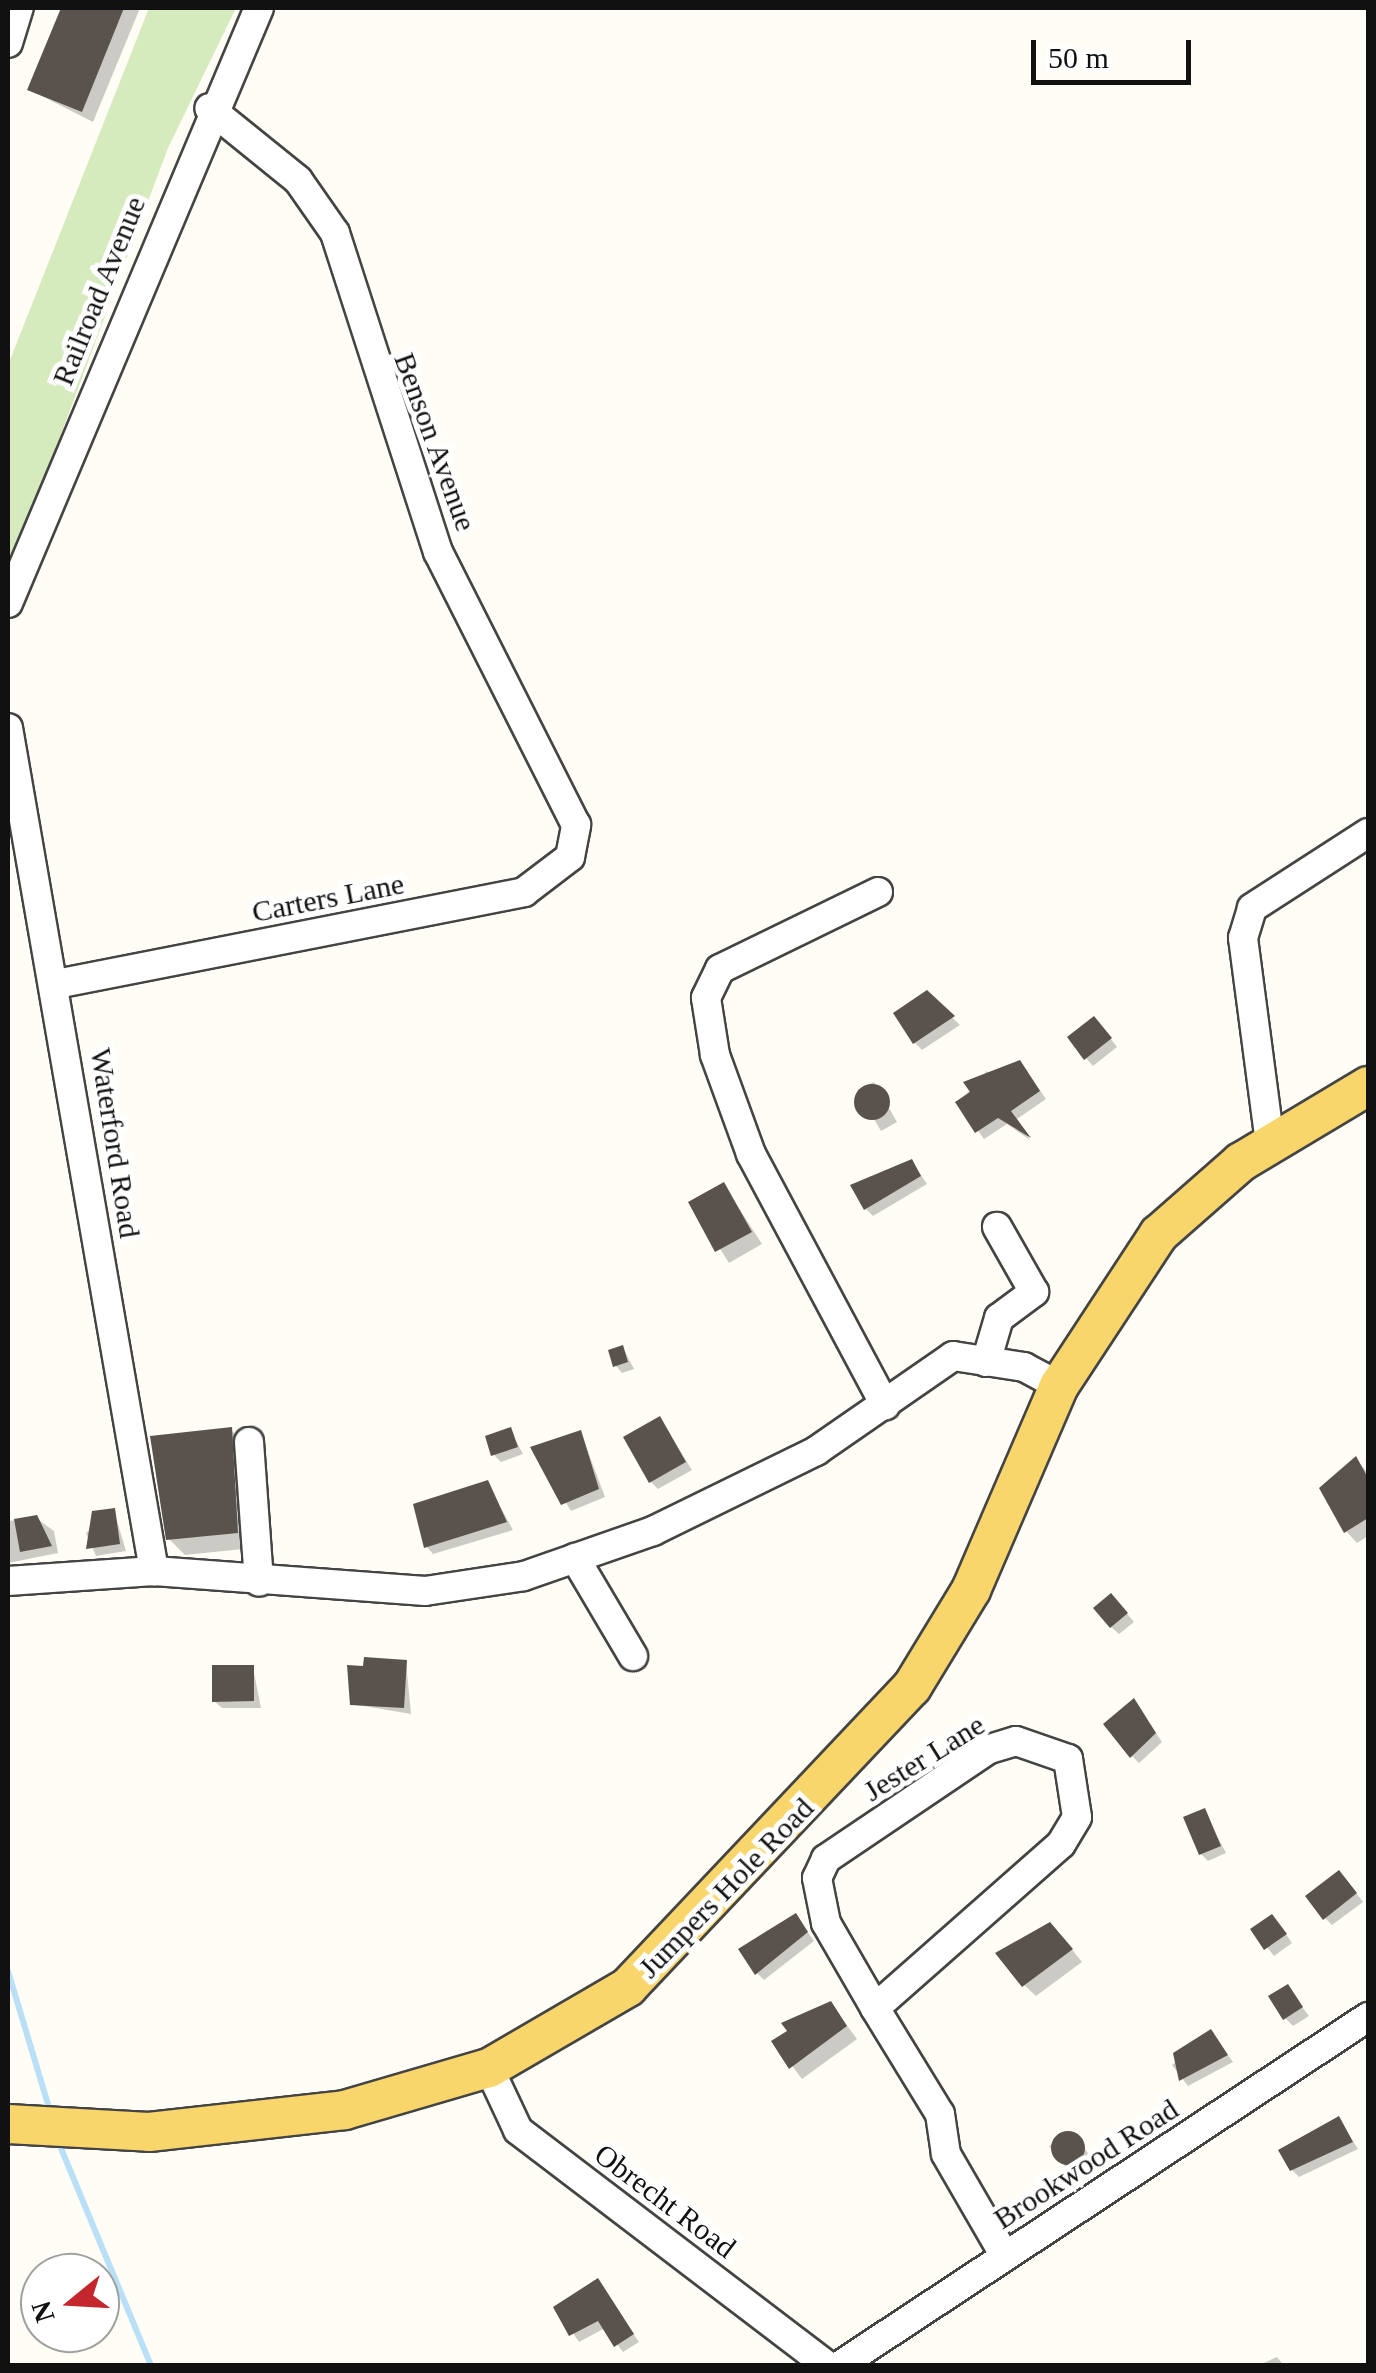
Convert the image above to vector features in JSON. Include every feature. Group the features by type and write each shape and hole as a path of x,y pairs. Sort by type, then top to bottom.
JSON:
{"main road":[{"name":"Jumpers Hole Road","path":"8,2124 82,2132 344,2110 489,2068 642,1974 912,1688 971,1590 1059,1386 1159,1234 1270,1143 1368,1086"}],"street":[{"path":"8,42 19,8"},
{"name":"Railroad Avenue","path":"8,603 209,108 258,8"},
{"name":"Benson Avenue","path":"209,108 298,180 335,232 438,552 576,824"},
{"name":"Waterford Road","path":"8,728 56,984 154,1571"},
{"name":"Carters Lane","path":"56,984 524,892 570,857 576,824"},
{"path":"1270,1143 1258,1105 1248,923 1252,908 1368,833"},
{"path":"878,892 720,970 706,998 714,1055 750,1154 885,1405"},
{"path":"986,1362 999,1318 1034,1292 996,1226"},
{"path":"8,1580 154,1571 425,1592 575,1558 816,1451 953,1356 986,1362 1059,1386"},
{"path":"249,1442 259,1582"},
{"path":"575,1558 633,1656"},
{"name":"Jester Lane","path":"876,2008 1061,1844 1077,1817 1068,1759 1016,1741 989,1749 826,1859 817,1878 826,1923 876,2008 940,2114 946,2154 1005,2256"},
{"name":"Brookwood Road","path":"839,2366 1005,2256 1361,2032"},
{"name":"Obrecht Road","path":"489,2068 518,2130 828,2366"}],"green space":[{"path":"149,8 236,8 168,148 8,576 8,365"}],"building":[{"path":"61,8 124,8 82,112 27,90"},
{"path":"927,990 955,1016 913,1044 893,1013"},
{"path":"1094,1016 1112,1038 1084,1060 1067,1037"},
{"path":"1020,1060 1040,1091 1011,1111 1031,1138 998,1118 975,1133 955,1102 970,1092 963,1082"},
{"path":"872,1084 885,1089 890,1102 885,1115 872,1120 859,1115 854,1102 859,1089"},
{"path":"912,1159 921,1176 864,1210 850,1185"},
{"path":"724,1182 752,1232 715,1252 688,1202"},
{"path":"623,1345 628,1362 613,1367 608,1350"},
{"path":"660,1416 686,1462 649,1483 623,1437"},
{"path":"232,1427 238,1533 166,1540 150,1436"},
{"path":"511,1427 518,1447 491,1456 485,1436"},
{"path":"581,1430 599,1489 561,1505 530,1447"},
{"path":"1356,1456 1368,1478 1368,1518 1344,1533 1319,1488"},
{"path":"488,1480 507,1522 424,1548 413,1504"},
{"path":"115,1508 120,1544 86,1549 92,1511"},
{"path":"37,1515 52,1546 20,1552 14,1519"},
{"path":"1111,1593 1128,1613 1110,1628 1093,1608"},
{"path":"364,1657 407,1660 404,1708 350,1705 347,1665 363,1666"},
{"path":"212,1665 254,1665 254,1701 212,1702"},
{"path":"1134,1698 1156,1733 1130,1758 1103,1724"},
{"path":"1205,1808 1221,1846 1199,1855 1183,1817"},
{"path":"1339,1870 1357,1893 1323,1920 1305,1896"},
{"path":"796,1913 808,1932 755,1975 738,1949"},
{"path":"1272,1914 1287,1934 1264,1950 1250,1929"},
{"path":"1050,1922 1073,1949 1022,1987 995,1953"},
{"path":"1288,1984 1303,2007 1283,2020 1268,1996"},
{"path":"831,2001 847,2026 789,2069 771,2041 787,2031 781,2023"},
{"path":"1211,2029 1228,2055 1179,2081 1173,2053"},
{"path":"1339,2116 1353,2142 1290,2171 1278,2150"},
{"path":"1068,2131 1080,2136 1085,2148 1080,2160 1068,2165 1056,2160 1051,2148 1056,2136"},
{"path":"598,2278 634,2334 614,2347 598,2321 569,2336 553,2307"}],"waterway":[{"path":"8,1971 51,2114"},
{"path":"58,2141 151,2366"}]}
